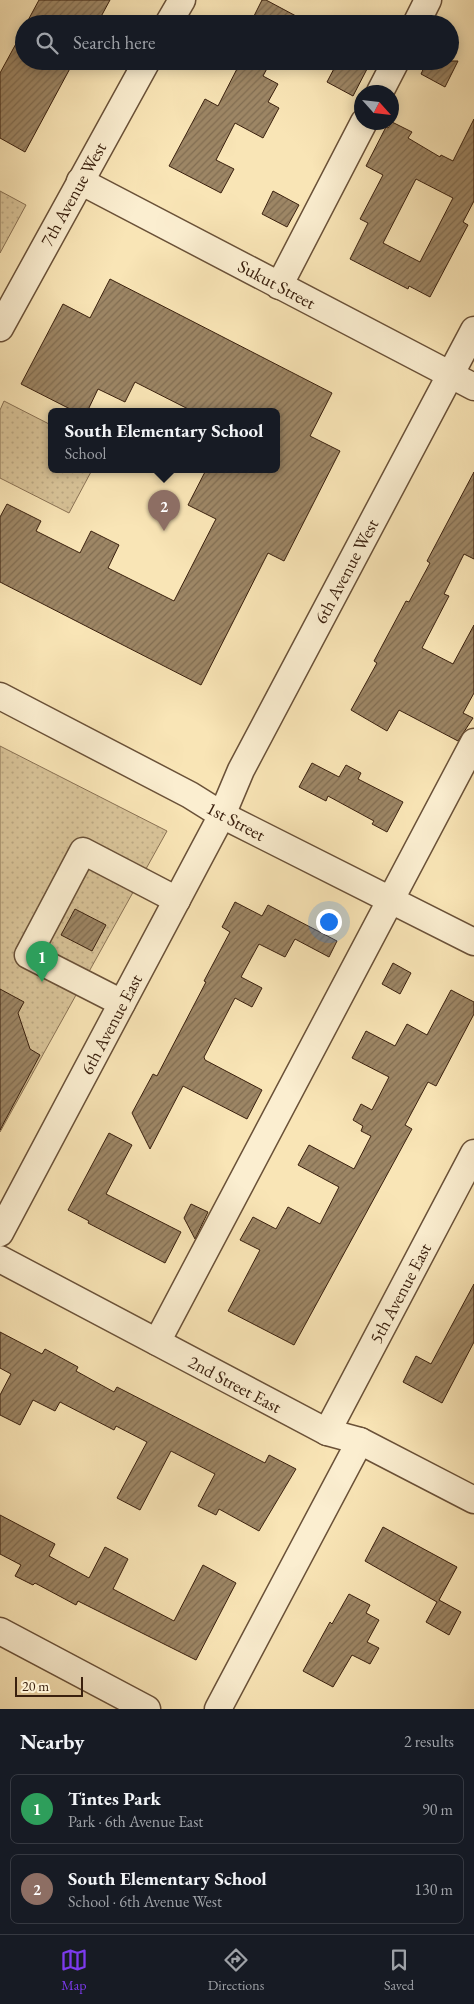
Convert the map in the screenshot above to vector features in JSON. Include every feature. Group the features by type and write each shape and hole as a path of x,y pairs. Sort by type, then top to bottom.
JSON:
{"street":[{"path":"173,15 182,0"},
{"path":"420,15 428,0"},
{"name":"7th Avenue West","path":"0,328 142,70"},
{"path":"384,85 391,70"},
{"path":"278,286 360,130"},
{"name":"Sukut Street","path":"80,181 474,388"},
{"name":"6th Avenue West","path":"222,815 241,770 474,330"},
{"name":"1st Street","path":"0,696 190,795 222,815 474,942"},
{"path":"157,1342 474,742"},
{"name":"6th Avenue East","path":"0,1233 222,815"},
{"path":"122,1003 28,955 83,851 177,900"},
{"name":"5th Avenue East","path":"327,1432 474,1153"},
{"name":"2nd Street East","path":"0,1259 327,1432 360,1441 474,1500"},
{"path":"218,1709 360,1441"},
{"path":"0,1631 147,1709"}],"shaded area":[{"path":"0,191 26,205 0,253"},
{"path":"4,401 48,423 48,473 90,473 69,513 0,478 0,410"},
{"path":"0,746 167,831 0,1132"}],"building":[{"path":"39,0 110,0 102,15 31,15"},
{"path":"262,0 266,0 294,15 254,15"},
{"path":"15,46 15,70 69,70 25,152 0,138 0,73"},
{"path":"236,70 266,70 263,76 278,84 268,102 279,108 263,138 235,123 216,160 234,169 221,193 169,166 205,99 218,106"},
{"path":"333,70 366,70 359,85 354,85 353,96 327,82"},
{"path":"423,70 454,70 445,87 421,74"},
{"path":"474,119 474,201 463,222 468,225 430,297 409,286 408,289 350,259 368,223 360,219 383,175 366,166 384,130 399,130 399,126 412,132 408,138 440,157 441,155 453,161","holes":["416,179 453,198 420,262 383,243"]},
{"path":"273,191 299,205 287,227 262,214"},
{"path":"110,279 332,393 310,436 340,451 284,561 268,553 201,685 0,582 0,517 7,504 41,521 36,531 80,553 91,531 119,545 108,568 174,601 216,519 188,505 204,473 280,473 280,408 186,408 135,382 125,402 98,389 89,408 68,408 21,384 63,304 90,318"},
{"path":"474,472 474,559 464,554 444,594 449,596 422,648 453,664 474,625 474,693 463,713 473,718 458,741 399,710 387,731 351,710 377,663 374,661 406,601 409,602 430,563 427,561"},
{"path":"312,763 339,777 346,765 361,773 358,779 403,802 387,832 372,824 374,821 328,796 326,801 299,787"},
{"path":"235,902 262,916 268,905 337,941 329,957 295,939 285,957 259,944 241,977 262,988 252,1007 235,998 204,1057 205,1060 262,1090 247,1119 183,1086 150,1149 132,1113 153,1074 157,1076 206,982 204,981 230,932 222,927"},
{"path":"75,909 106,925 92,951 61,935"},
{"path":"393,963 411,973 400,994 382,984"},
{"path":"0,989 24,1002 18,1013 30,1049 40,1055 0,1130"},
{"path":"451,990 474,1002 474,1014 436,1086 428,1082 405,1125 412,1129 294,1345 228,1311 260,1250 240,1240 253,1217 276,1229 288,1207 320,1224 339,1187 298,1165 309,1145 354,1169 371,1136 361,1131 363,1126 353,1120 361,1104 372,1110 389,1077 352,1058 366,1031 395,1046 407,1024 427,1035"},
{"path":"109,1133 132,1145 106,1194 181,1232 165,1263 88,1223 89,1221 68,1210"},
{"path":"191,1204 208,1212 195,1239 184,1218"},
{"path":"474,1284 474,1342 442,1403 403,1382 416,1356 431,1364"},
{"path":"0,1332 42,1354 45,1349 78,1367 76,1371 114,1392 117,1387 265,1463 269,1455 296,1469 259,1531 219,1509 216,1515 198,1506 215,1474 171,1451 140,1510 117,1498 147,1442 116,1426 114,1430 60,1402 55,1411 33,1400 20,1425 0,1415 0,1395 11,1374 0,1368"},
{"path":"0,1515 55,1544 49,1556 89,1578 105,1547 128,1559 113,1589 174,1621 203,1565 236,1583 196,1660 78,1601 76,1605 35,1583 33,1585 15,1576 21,1565 0,1554"},
{"path":"383,1527 457,1567 439,1600 461,1612 449,1635 426,1622 437,1602 365,1561"},
{"path":"349,1594 370,1605 366,1613 379,1620 367,1642 379,1648 370,1664 352,1655 333,1687 303,1671 330,1622 332,1624"}],"place":[{"name":"South Elementary School","path":"164,531"},
{"name":"Tintes Park","path":"42,982"}]}
